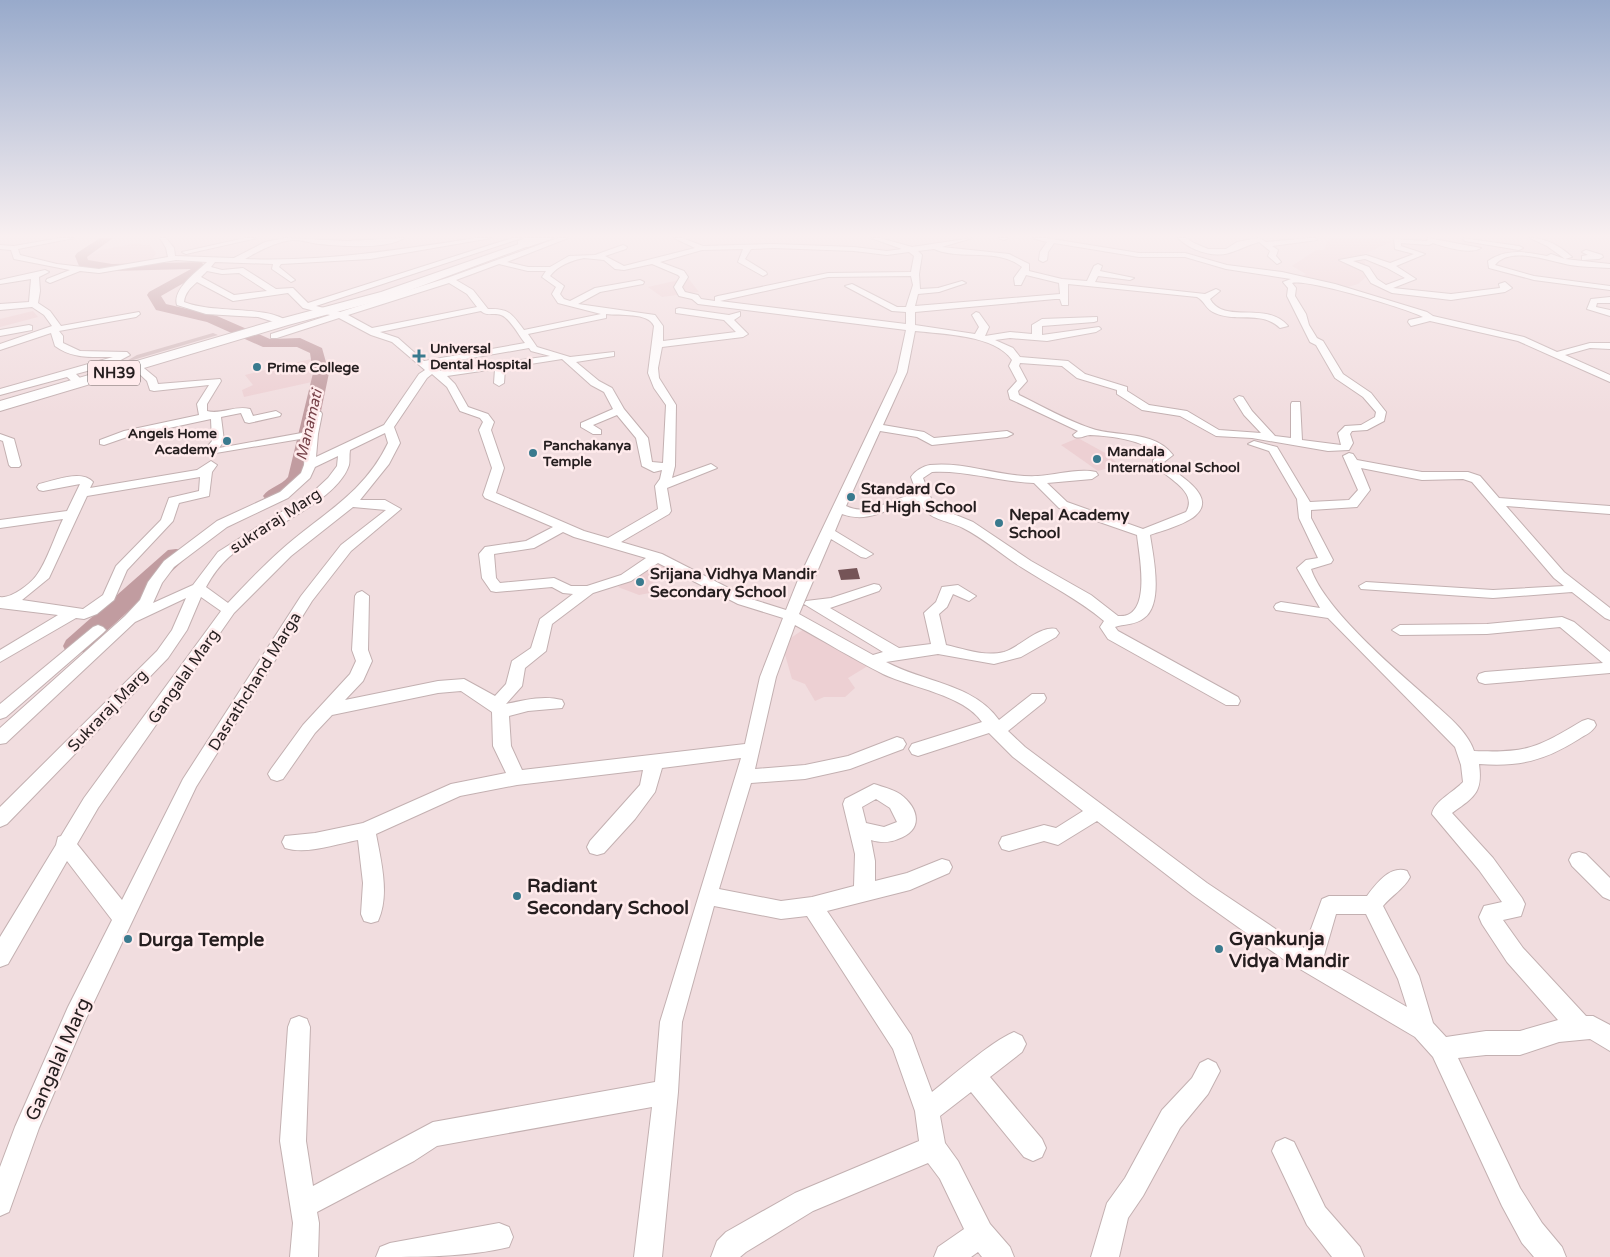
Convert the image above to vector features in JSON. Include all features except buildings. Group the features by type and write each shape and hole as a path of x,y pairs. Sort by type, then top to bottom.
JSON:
{"highway":[{"name":"NH39","path":"0,406 74,378 129,368 322,311 363,297"}],"street":[{"path":"33,304 35,297"},
{"path":"181,297 180,303 208,312 267,314 284,322"},
{"path":"188,307 242,297"},
{"path":"297,297 306,306 340,315 371,331 395,340 451,386 464,409 484,416 489,422 485,430 498,468 490,495 498,500 579,534 657,556 743,601 794,607 816,606 874,588"},
{"path":"306,306 337,297"},
{"path":"274,336 398,297"},
{"path":"474,297 488,312 499,311 507,314 534,349 564,358 595,383 608,390 619,410 642,438 646,464 654,468 669,466"},
{"path":"557,297 570,305 617,313 645,315 655,320 659,325 652,369 661,394 671,405 668,446 669,466 666,480 661,486 665,510 611,542"},
{"path":"570,305 586,297"},
{"path":"694,297 696,300 981,338 1010,335 1056,337 1096,329"},
{"path":"712,301 730,297"},
{"path":"870,297 895,309 910,309 960,308 996,300 1049,297"},
{"path":"648,1257 666,1092 671,1022 752,750 768,677 794,607 829,533 875,427 902,372 911,328 910,309 914,297"},
{"path":"1054,297 1064,300 1064,297"},
{"path":"1201,297 1209,297"},
{"path":"1204,297 1206,302 1216,312 1244,311 1273,317 1283,326"},
{"path":"1291,297 1302,314 1304,325 1313,340 1320,343 1339,376 1366,395 1381,412 1380,419 1363,428 1349,428 1344,433 1349,455 1364,490 1356,502 1353,504 1304,506"},
{"path":"1371,297 1430,318 1521,339 1610,379"},
{"path":"1610,300 1594,301 1591,310 1610,313"},
{"path":"0,307 33,304 38,306 54,325 58,336 58,344 65,349 86,353 125,355 74,378 0,392"},
{"path":"679,311 733,318 745,306"},
{"path":"371,331 484,308"},
{"path":"521,332 617,313"},
{"path":"0,333 136,314"},
{"path":"976,315 984,327 981,338"},
{"path":"657,345 743,334 728,319 730,318"},
{"path":"1414,324 1412,322 1430,318"},
{"path":"1037,337 1037,325 1042,322 1094,319"},
{"path":"0,347 54,325"},
{"path":"981,338 1010,350 1017,360"},
{"path":"1556,354 1578,348 1586,348 1595,343 1610,346"},
{"path":"310,465 388,427 423,376 431,369 531,345"},
{"path":"431,369 500,367 611,354"},
{"path":"1017,360 1014,366 1022,381 1013,391 1014,397 1083,433 1149,441 1167,455 1157,462 1161,468 1194,493 1197,501 1191,515 1143,533 1063,504 1037,480"},
{"path":"1017,360 1064,363 1082,376 1123,388 1121,392 1146,408 1183,413 1216,433 1234,435 1248,442 1297,443 1328,448 1422,476 1470,476 1476,479 1572,588 1610,616"},
{"path":"110,362 129,368 152,380 154,388 216,381 202,404 202,414 216,417"},
{"path":"499,383 500,367"},
{"path":"1239,399 1248,414 1273,444 1303,499 1305,518 1326,560 1311,564 1304,568 1305,572 1332,614 1395,678 1443,722 1463,744 1472,784 1462,796 1441,811 1441,814 1486,864 1515,904 1514,909 1491,913 1489,918 1515,955 1581,1028"},
{"path":"1296,404 1297,443"},
{"path":"104,442 124,434 216,417 241,410 246,411 249,420 276,414"},
{"path":"597,432 585,425 619,410"},
{"path":"0,738 130,619 146,602 155,582 169,564 222,524 284,495 306,475 310,465 310,434 317,414"},
{"path":"208,453 218,442 216,417"},
{"name":"Gangalal Marg","path":"0,957 65,843 91,803 230,610 286,553 350,503 385,462 394,443 388,427"},
{"path":"875,427 920,434 932,442 1007,434"},
{"path":"208,453 310,434"},
{"path":"0,437 8,439 15,465"},
{"name":"sukraraj Marg","path":"197,588 208,569 226,552 318,494 343,466 344,450"},
{"path":"83,493 206,471 210,468 211,463 208,453"},
{"path":"661,486 711,468"},
{"path":"1092,474 1037,480 998,478 946,468 929,469 917,477 928,508 935,514 968,525 1026,564 1086,598 1114,620 1122,622 1139,615 1145,608 1149,578 1143,533"},
{"path":"2,604 88,613 109,597 122,569 167,521 173,501 182,497 199,496 205,493 206,471"},
{"path":"2,604 22,594 42,578 87,482 84,480 43,487"},
{"path":"840,508 848,512 872,515 900,501 924,497"},
{"path":"1495,501 1610,510"},
{"name":"Dasrathchand Marga","path":"122,917 189,784 306,599 346,548 395,509 385,504 350,503"},
{"path":"0,524 71,514"},
{"path":"563,527 529,545 490,550 486,554 489,578 496,588 554,582 568,590 588,590 626,578 657,556"},
{"path":"829,533 866,554"},
{"path":"1366,586 1493,594 1572,588"},
{"path":"130,619 197,588 230,610"},
{"name":"Sukraraj Marg","path":"0,819 171,643 184,622 197,588"},
{"path":"939,649 937,633 931,613 942,604 947,590 958,589 969,596"},
{"path":"517,778 502,746 498,708 514,686 518,664 538,651 545,622 588,590"},
{"path":"277,774 309,729 357,677 364,661 360,650 362,596"},
{"path":"816,606 896,654"},
{"path":"794,607 872,660 919,683 961,696 985,713 995,728 1019,752 1200,889 1311,964 1423,1029 1441,1049 1470,1106 1511,1197 1532,1232 1552,1257"},
{"path":"1281,607 1332,614"},
{"path":"0,657 74,612"},
{"path":"1114,620 1107,627 1113,635 1232,701"},
{"path":"1400,630 1487,629 1562,622 1569,625 1610,661"},
{"path":"0,713 98,630"},
{"path":"872,660 896,654 939,649 984,658 1002,658 1027,649 1051,633"},
{"path":"1485,678 1610,668"},
{"path":"327,710 451,685 464,685 498,708 556,704"},
{"path":"918,749 995,728 1038,698"},
{"path":"1467,757 1499,759 1530,756 1557,744 1588,725"},
{"path":"744,777 805,772 850,762 896,744"},
{"path":"292,842 315,841 366,830 457,789 517,778 752,750"},
{"path":"597,847 628,814 649,787 654,761"},
{"path":"1009,843 1044,833 1058,837 1097,811"},
{"path":"858,828 865,864 864,892"},
{"path":"366,830 373,870 374,898 371,914"},
{"path":"65,843 122,917"},
{"path":"1580,860 1610,891"},
{"path":"707,896 781,910 812,906 910,881 942,868"},
{"path":"1372,905 1385,888 1400,876"},
{"path":"1311,964 1317,938 1329,905 1372,905"},
{"path":"1372,905 1408,976 1417,1001 1423,1029"},
{"path":"812,906 849,964 883,1010 904,1043 927,1111 932,1148 950,1170 980,1234 1000,1257"},
{"name":"Gangalal Marg","path":"0,1203 27,1127 76,1014 122,917"},
{"path":"299,1027 293,1141 306,1223 304,1257"},
{"path":"1441,1049 1486,1043 1520,1044 1559,1031 1593,1027 1610,1039"},
{"path":"927,1111 972,1074 1014,1044"},
{"path":"1104,1257 1116,1212 1134,1187 1172,1119 1200,1086 1208,1071"},
{"path":"972,1074 1033,1148"},
{"path":"303,1205 404,1152 433,1134 666,1092"},
{"path":"725,1257 727,1251 736,1242 804,1202 932,1148"},
{"path":"1285,1151 1316,1216 1350,1257"},
{"path":"948,1257 980,1234"},
{"path":"390,1257 499,1237"}],"shaded area":[{"path":"33,311 38,317 0,327 0,319"},
{"path":"213,333 218,335 123,363 137,355"},
{"path":"311,359 312,382 244,397 242,390 253,385 245,375"},
{"name":"Mandala International School","path":"1078,438 1107,454 1119,465 1098,471 1061,445"},
{"name":"Srijana Vidhya Mandir Secondary School","path":"657,563 678,573 672,578 664,576 649,585 655,592 639,595 618,587"},
{"path":"804,629 871,664 848,678 855,688 845,697 824,697 815,701 805,684 792,679 782,644"}],"waterway":[{"name":"Manamati","path":"155,297 161,307 212,319 268,344 300,342 317,351 321,373 297,478 289,488 273,496"},
{"name":"Manamati","path":"75,646 176,555"}],"place":[{"name":"Universal Dental Hospital","path":"419,356"},
{"name":"Prime College","path":"257,367"},
{"name":"Angels Home Academy","path":"227,441"},
{"name":"Panchakanya Temple","path":"533,453"},
{"name":"Mandala International School","path":"1097,459"},
{"name":"Standard Co Ed High School","path":"851,497"},
{"name":"Nepal Academy School","path":"999,523"},
{"name":"Srijana Vidhya Mandir Secondary School","path":"640,582"},
{"name":"Radiant Secondary School","path":"517,896"},
{"name":"Durga Temple","path":"128,939"},
{"name":"Gyankunja Vidya Mandir","path":"1219,949"}]}
